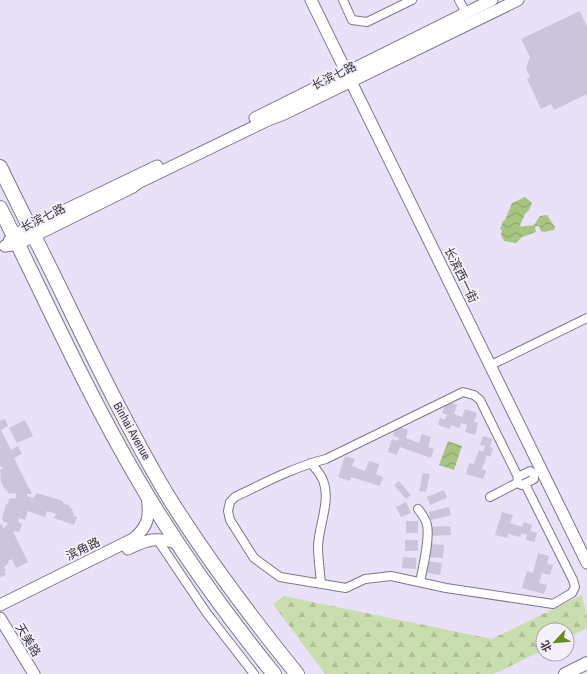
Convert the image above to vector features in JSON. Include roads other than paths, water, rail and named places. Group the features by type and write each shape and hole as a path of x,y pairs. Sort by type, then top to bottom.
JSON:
{"highway":[{"name":"Binhai Avenue","path":"0,167 116,402 166,492 213,564 297,674"},
{"name":"Binhai Avenue","path":"0,208 9,243 147,496 216,599 274,674"}],"main road":[{"path":"565,674 587,663"}],"street":[{"name":"长滨西一街","path":"311,0 352,75"},
{"name":"长滨西一街","path":"319,0 352,75 493,364 587,549"},
{"path":"343,0 352,20 367,22 412,0"},
{"path":"459,0 466,13"},
{"name":"长滨七路","path":"9,243 133,187 138,183 268,120 284,114 352,75 492,0"},
{"name":"长滨七路","path":"352,75 518,0"},
{"path":"493,364 587,318"},
{"name":"长滨西一街","path":"493,364 538,472 587,563"},
{"path":"490,497 517,480 530,471 538,472 534,479 525,484 522,485 517,480 480,400 474,395 463,392 326,459 289,471 234,497 230,502 228,511 230,520 254,558 280,577 346,588 365,579 391,576 507,598 553,604 572,593 575,587 574,580 525,484"},
{"path":"311,463 322,478 325,492 325,509 318,546 321,584"},
{"name":"滨角路","path":"0,605 133,539 147,524 149,508 147,496"},
{"path":"418,509 428,526 427,544 420,582"},
{"path":"157,539 210,617 254,674"},
{"name":"滨角路","path":"0,612 136,544 157,539 178,543"},
{"name":"天美路","path":"0,618 34,674"},
{"name":"天美路","path":"0,632 26,674"}],"water":[{"path":"525,197 532,203 529,210 525,214 520,225 521,227 534,225 540,216 547,215 555,227 554,230 544,232 541,231 539,226 537,226 535,227 536,232 522,237 516,243 504,241 501,235 502,230 500,229 503,221 505,220 512,203"},
{"path":"448,441 462,446 454,470 439,465"}]}
